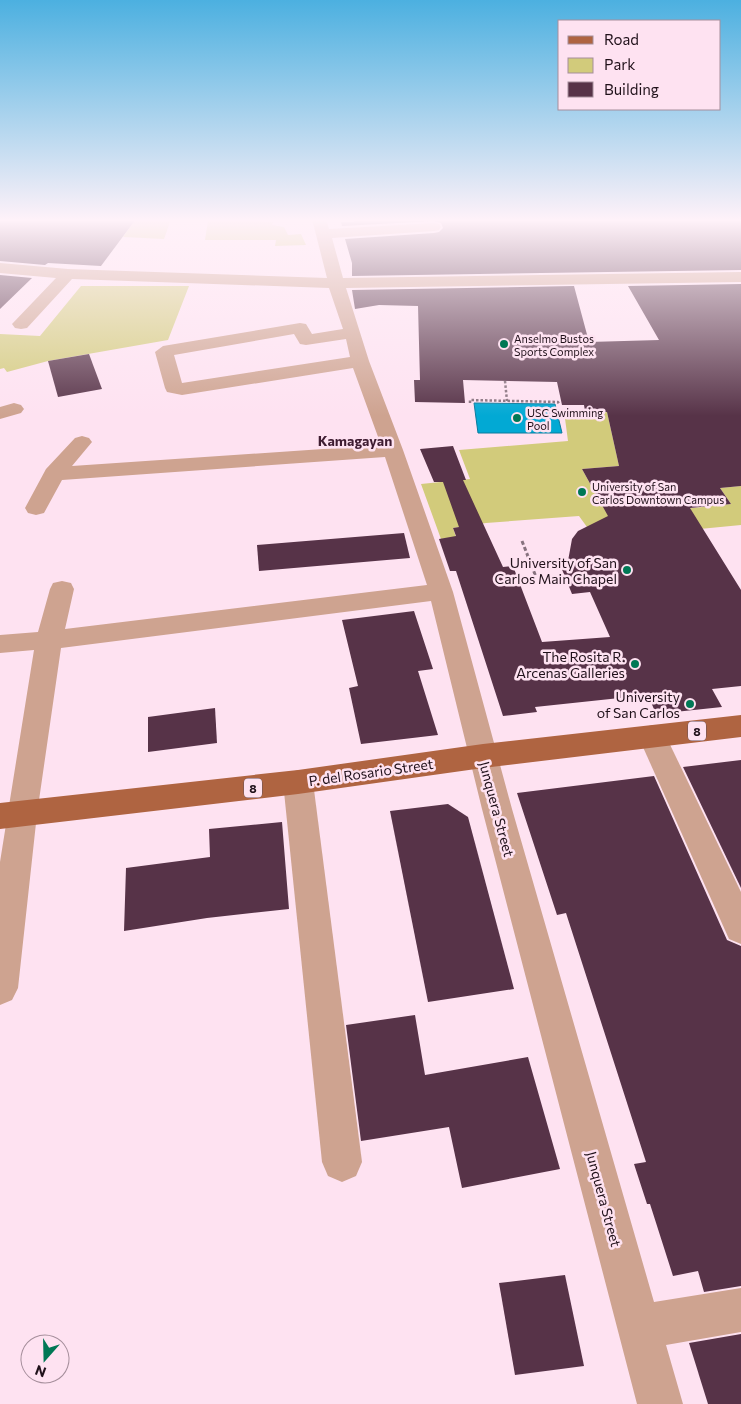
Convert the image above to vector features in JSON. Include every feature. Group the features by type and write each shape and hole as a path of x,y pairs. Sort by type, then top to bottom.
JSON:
{"main road":[{"name":"P. del Rosario Street","path":"11,815 298,782 483,756 741,726"}],"street":[{"path":"21,324 58,285"},
{"name":"Junquera Street","path":"337,285 360,361 393,450 441,592 483,756 660,1404"},
{"path":"316,367 300,328 164,352 174,388 182,389 360,361"},
{"path":"306,340 353,332"},
{"path":"36,508 54,474 82,442"},
{"path":"54,474 393,450"},
{"path":"0,988 11,815 49,640 62,590"},
{"path":"0,644 49,640 441,592"},
{"path":"652,736 741,928"},
{"path":"298,782 342,1162"},
{"path":"639,1327 741,1310"}],"path":[{"path":"505,381 508,401"},
{"path":"470,403 470,400 558,402 559,404"},
{"path":"522,541 536,578"}],"green space":[{"path":"81,286 189,286 168,340 48,361 7,372 4,368 0,369 0,334 40,336"},
{"path":"564,411 607,412 619,466 582,469 599,500 673,493 684,509 731,504 720,488 741,486 741,525 679,531 587,527 579,516 486,523 453,528 456,537 441,539 421,484 470,479 459,450 568,441"}],"water":[{"name":"USC Swimming Pool","path":"474,403 555,404 562,433 478,433"}],"building":[{"path":"0,285 25,285 0,309"},
{"name":"University of San Carlos Downtown Campus","path":"741,285 741,486 720,488 731,504 690,508 741,590 741,686 712,689 722,707 656,714 648,695 535,707 537,712 503,716 456,571 450,571 439,539 456,536 453,528 459,527 443,482 434,482 420,449 453,446 466,480 463,480 503,567 513,566 542,642 610,637 590,592 572,594 559,562 568,561 572,539 578,531 608,516 582,469 619,466 607,412 585,411 584,405 562,405 557,382 463,380 465,403 415,402 414,380 420,380 418,306 379,305 355,309 352,290 574,286 589,342 659,340 628,286"},
{"path":"89,354 102,389 58,397 48,361"},
{"path":"404,533 410,558 259,571 257,545"},
{"path":"414,611 433,669 418,671 438,735 361,744 349,688 358,686 342,620"},
{"path":"215,708 217,743 148,752 148,717"},
{"path":"741,760 741,888 683,767"},
{"path":"654,776 727,940 741,946 741,1286 704,1292 698,1271 673,1276 650,1204 647,1204 634,1164 646,1162 566,913 557,915 517,793"},
{"path":"448,804 468,817 514,989 428,1002 390,811"},
{"path":"282,822 289,909 207,918 124,931 126,868 210,857 209,829"},
{"path":"415,1015 425,1075 528,1057 560,1169 462,1188 449,1127 361,1141 346,1025"},
{"path":"565,1275 584,1366 515,1375 499,1283"},
{"path":"741,1334 741,1404 708,1404 689,1343"}],"place":[{"name":"Anselmo Bustos Sports Complex","path":"504,344"},
{"name":"USC Swimming Pool","path":"517,418"},
{"name":"University of San Carlos Downtown Campus","path":"582,492"},
{"name":"University of San Carlos Main Chapel","path":"627,570"},
{"name":"The Rosita R. Arcenas Galleries","path":"635,664"},
{"name":"University of San Carlos","path":"690,704"}],"district":[{"name":"Kamagayan","path":"355,440"}]}
